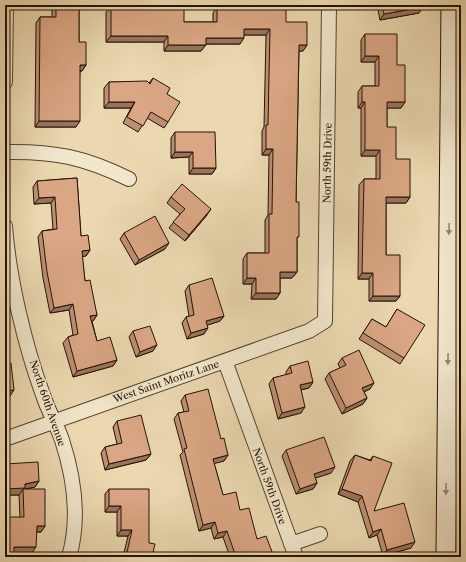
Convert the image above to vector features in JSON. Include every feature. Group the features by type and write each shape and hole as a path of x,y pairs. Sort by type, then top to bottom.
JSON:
{"main road":[{"path":"446,557 455,190 451,5"}],"street":[{"path":"5,82 6,5"},
{"name":"North 59th Drive","path":"325,321 329,5"},
{"path":"5,152 60,154 84,160 128,179"},
{"name":"North 60th Avenue","path":"5,226 6,245 28,344 43,395 62,440 74,491 74,526 69,557"},
{"name":"West Saint Moritz Lane","path":"5,439 309,331 325,321"},
{"name":"North 59th Drive","path":"225,361 293,550 320,534"}],"building":[{"path":"56,5 79,5 79,42 86,42 86,65 80,65 80,121 39,121 40,17 56,17"},
{"path":"382,5 423,5 423,7 384,14"},
{"path":"111,6 184,6 184,22 217,22 217,7 286,6 286,22 307,22 307,45 299,45 296,202 299,202 299,237 297,237 297,272 280,272 280,293 256,293 256,278 247,278 247,253 269,253 269,214 272,214 273,149 266,149 266,125 268,125 270,29 244,29 244,38 206,38 206,45 168,45 168,36 111,36"},
{"path":"365,34 397,34 397,65 405,65 405,102 387,102 387,127 396,127 396,159 410,159 410,197 386,197 386,255 400,255 400,296 373,296 373,273 362,273 364,179 380,179 380,150 365,150 365,102 362,102 362,86 379,86 379,56 365,56"},
{"path":"153,78 170,88 167,94 180,102 168,122 151,112 143,126 127,117 135,102 109,102 109,82 147,81 150,84"},
{"path":"175,132 215,132 216,168 193,168 193,152 175,152"},
{"path":"77,178 81,236 88,235 90,250 82,251 85,281 90,280 97,315 90,316 97,341 110,337 117,360 77,371 68,337 78,334 73,304 54,308 47,272 42,231 57,229 55,197 39,198 37,181"},
{"path":"182,184 211,209 189,235 173,222 185,209 171,197"},
{"path":"155,216 169,243 139,260 124,233"},
{"path":"212,278 224,316 206,321 208,328 191,333 186,317 194,315 189,285"},
{"path":"397,309 425,325 404,358 363,333 372,319 386,327"},
{"path":"150,326 157,345 140,352 133,331"},
{"path":"359,350 374,383 362,388 367,398 346,408 329,373 346,365 342,358"},
{"path":"308,361 313,382 300,385 305,407 282,413 273,378 292,373 290,366"},
{"path":"11,363 14,390 5,391 5,364"},
{"path":"208,389 221,439 224,438 228,455 213,459 223,495 236,492 240,510 249,508 257,539 266,536 274,557 236,557 227,531 218,533 215,522 203,525 184,449 187,448 178,413 189,411 185,395"},
{"path":"141,415 151,454 109,464 105,447 122,443 117,421"},
{"path":"324,437 335,467 314,474 317,483 300,489 286,450"},
{"path":"355,455 371,461 373,456 392,463 374,511 404,503 415,542 387,550 381,529 373,532 362,496 342,489"},
{"path":"38,462 39,481 25,484 25,488 5,489 5,464"},
{"path":"23,489 45,489 45,526 37,526 36,547 14,547 14,555 5,555 5,517 24,517"},
{"path":"109,489 149,489 149,543 155,544 152,557 126,557 132,530 121,530 121,506 109,506"}]}
